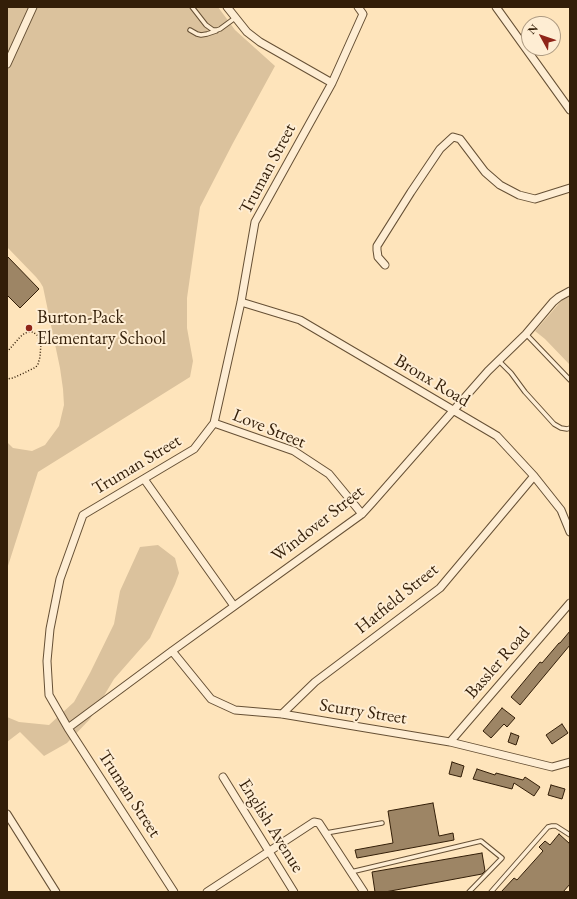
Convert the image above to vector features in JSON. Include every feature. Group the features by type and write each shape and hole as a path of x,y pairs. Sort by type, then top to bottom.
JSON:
{"street":[{"path":"7,64 33,7"},
{"path":"226,7 247,32 260,42 332,83"},
{"name":"Truman Street","path":"174,892 68,728 49,695 47,661 50,629 60,579 83,515 194,449 214,423 241,302 254,222 332,83 363,14 358,7"},
{"path":"496,7 570,110"},
{"path":"385,265 378,256 377,246 440,149 453,137 460,139 485,172 500,185 519,195 536,199 570,188"},
{"name":"Windover Street","path":"68,728 362,514 479,380 526,334 553,302 570,291"},
{"name":"Bronx Road","path":"241,302 300,320 497,436 534,476 561,510 570,532"},
{"name":"Love Street","path":"214,423 294,451 329,474 362,514"},
{"name":"Hatfield Street","path":"282,714 315,682 440,588 534,476"},
{"path":"144,479 234,606"},
{"name":"Bassler Road","path":"450,742 570,603"},
{"name":"Scurry Street","path":"172,651 211,698 235,710 282,714 450,742 552,767 570,762"},
{"name":"English Avenue","path":"223,776 268,852 294,892"},
{"path":"7,814 56,892"},
{"path":"207,892 314,822 319,823 364,892"}],"lane":[{"path":"192,7 210,28 217,30"},
{"path":"190,30 196,34 208,34 235,18"},
{"path":"526,334 570,380"},
{"path":"498,360 554,424 561,428 570,428"},
{"path":"325,833 382,823"},
{"path":"491,892 548,828 556,826 570,835"},
{"path":"351,872 481,841 502,858 469,892"}],"path":[{"path":"7,352 25,333 33,332 37,335 41,343 42,350 36,367 24,374 7,379"}],"shaded area":[{"path":"7,7 218,7 235,30 275,66 200,207 187,298 187,328 193,361 190,377 38,472 7,569 7,442 13,448 32,451 45,445 59,426 64,405 60,368 43,287 36,277 7,247"},
{"path":"570,296 570,365 545,339 535,331 563,299"},
{"path":"158,545 175,558 179,573 175,584 150,638 114,679 90,719 67,743 44,756 20,732 7,742 7,717 19,722 49,725 74,702 114,624 120,591 140,547"}],"building":[{"path":"7,256 39,289 20,308 7,295"},
{"path":"570,631 570,645 520,705 511,697 540,662 542,663"},
{"path":"502,708 515,718 507,727 504,724 491,738 483,731"},
{"path":"562,724 568,733 552,744 546,735"},
{"path":"511,733 519,736 516,745 508,742"},
{"path":"452,762 464,766 461,777 449,774"},
{"path":"477,769 495,775 496,773 523,780 525,777 540,787 534,796 514,783 512,789 473,779"},
{"path":"551,785 565,789 562,799 548,795"},
{"path":"433,803 439,836 453,833 454,840 357,858 355,850 393,843 388,811"},
{"path":"559,834 570,844 570,884 563,892 501,892 514,878 517,880 543,851 539,847 545,841 550,845"},
{"path":"482,853 485,871 482,874 385,892 375,892 372,872"}],"place":[{"name":"Burton-Pack Elementary School","path":"29,328"}]}
